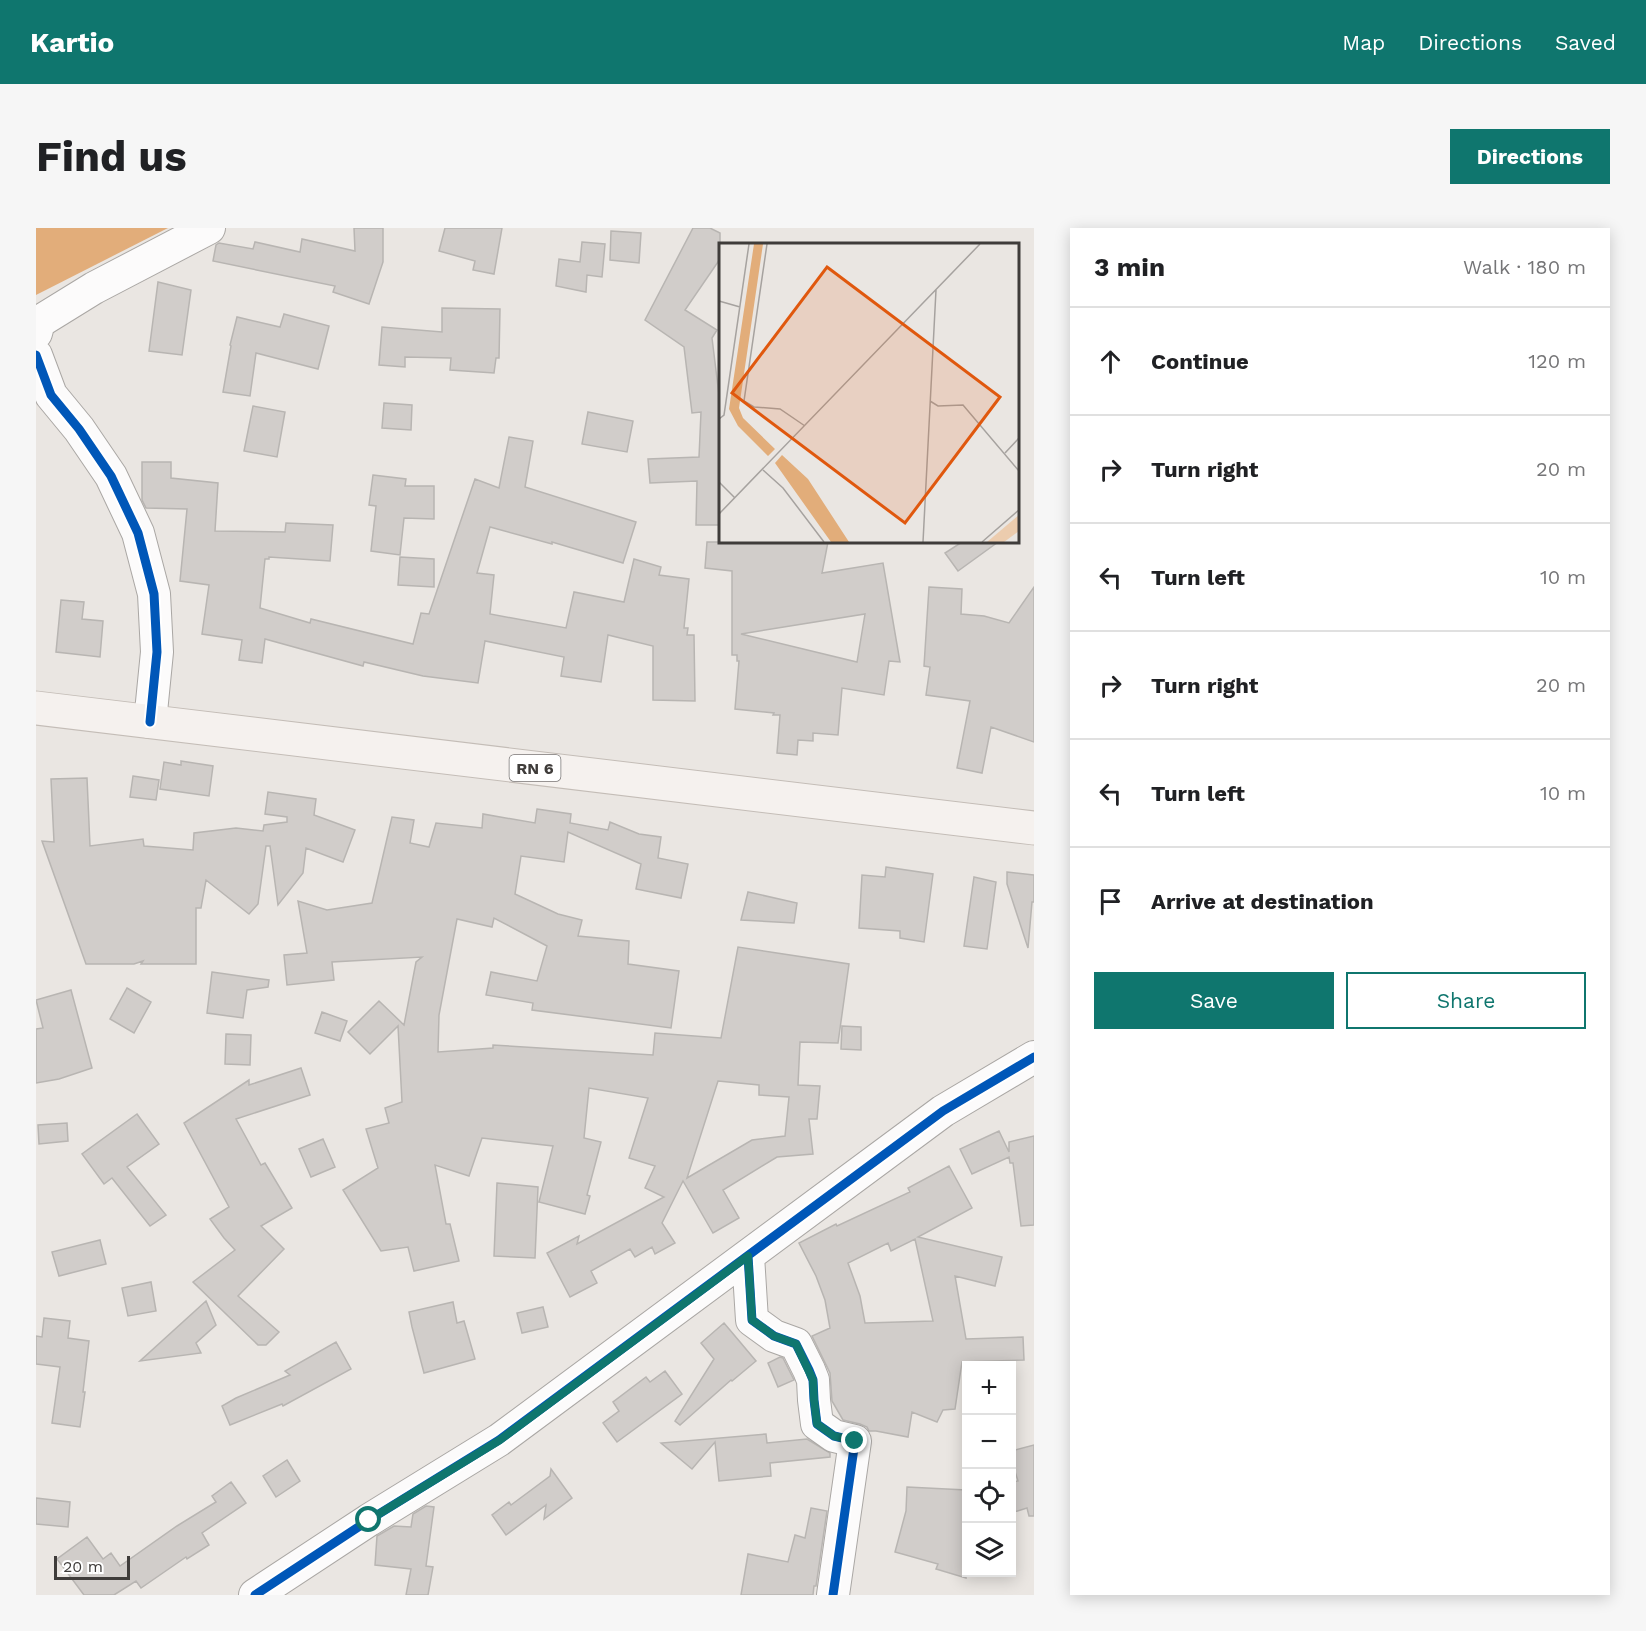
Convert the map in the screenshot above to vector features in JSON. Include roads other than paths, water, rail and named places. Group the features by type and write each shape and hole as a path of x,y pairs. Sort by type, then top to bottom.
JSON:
{"main road":[{"name":"RN 6","path":"36,708 1034,828"}],"street":[{"path":"36,333 39,322 84,293 209,228"},
{"path":"36,355 51,395 79,429 111,476 138,533 154,594 156,652 150,722"},
{"path":"255,1595 369,1520 500,1440 943,1111 1034,1057"},
{"path":"748,1256 752,1320 774,1336 796,1344 813,1380 817,1424 834,1436 855,1441 833,1595"}]}
